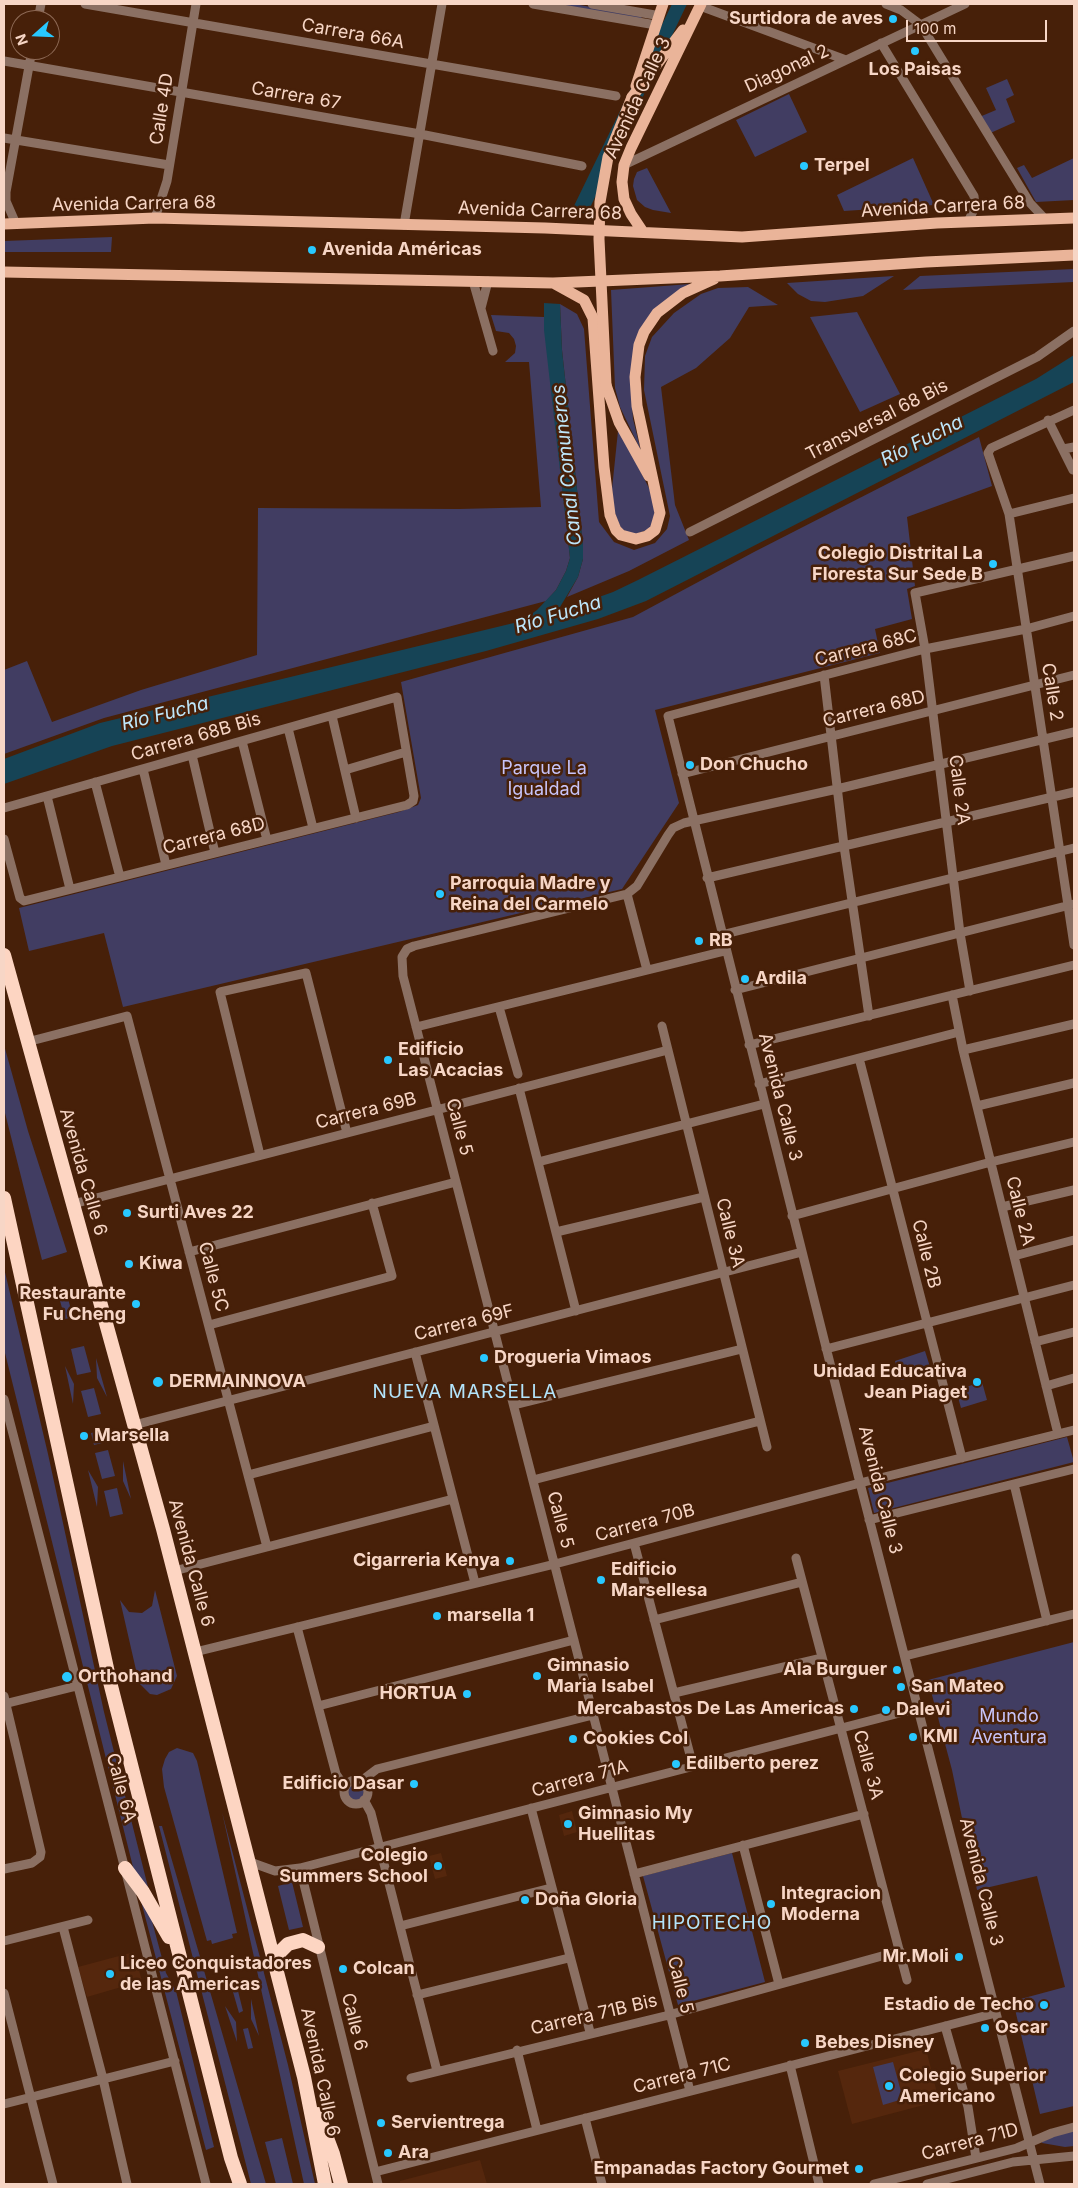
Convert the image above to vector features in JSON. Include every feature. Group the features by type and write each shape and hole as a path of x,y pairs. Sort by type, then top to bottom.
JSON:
{"highway":[{"name":"Avenida Calle 6","path":"4,955 174,1571 276,1963 304,2077 325,2184"},
{"path":"4,1198 106,1665 235,2184"},
{"path":"125,1868 143,1892 179,1954"},
{"path":"276,1963 280,1952 288,1944 303,1940 318,1947"},
{"path":"304,2077 333,2154 342,2184"},
{"path":"230,2158 240,2184"}],"main road":[{"name":"Avenida Calle 3","path":"652,20 661,4"},
{"name":"Avenida Calle 3","path":"608,500 610,431 599,239 600,202 608,157 653,38 661,4"},
{"name":"Avenida Calle 3","path":"632,97 701,5"},
{"name":"Avenida Calle 3","path":"643,232 624,199 622,182 624,165 630,148 701,5"},
{"name":"Avenida Carrera 68","path":"4,224 155,218 643,232 742,237 968,222 1074,218"},
{"path":"4,272 553,283 720,276 926,262 1074,255"},
{"name":"Avenida Calle 3","path":"553,283 584,300 593,318 608,500 616,530 621,536 636,539 647,536 655,530 660,513 637,406 635,377 644,332 657,313 683,293 720,276"},
{"name":"Avenida Calle 3","path":"606,385 619,422 657,494"}],"street":[{"name":"Carrera 66A","path":"85,4 616,96"},
{"name":"Calle 4D","path":"155,218 163,196 169,165 196,4"},
{"path":"404,225 442,4"},
{"path":"533,4 652,20"},
{"path":"592,4 652,20"},
{"path":"886,4 903,7 921,24 1030,203 1045,219"},
{"name":"Diagonal 2","path":"624,165 965,4"},
{"path":"701,5 846,60"},
{"path":"881,43 974,196 975,207 968,222"},
{"name":"Carrera 67","path":"4,60 420,134 582,166"},
{"path":"16,224 6,201 31,60"},
{"path":"4,138 169,165"},
{"path":"473,281 493,351"},
{"path":"481,308 488,282"},
{"name":"Transversal 68 Bis","path":"690,532 1037,357 1074,331"},
{"path":"1073,470 1048,420 1074,410"},
{"name":"Calle 2","path":"1048,420 991,448 989,458 1008,514 1060,852 1071,905 1074,945"},
{"path":"1063,450 1074,447"},
{"path":"1008,514 1074,498"},
{"path":"1017,570 1074,556"},
{"name":"Calle 2A","path":"970,991 960,933 925,649 915,593 1017,570"},
{"name":"Carrera 68C","path":"668,716 925,649 1026,629 1074,616"},
{"path":"824,675 832,736 836,789 869,1016"},
{"name":"Carrera 68D","path":"682,774 1074,675"},
{"name":"Carrera 68B Bis","path":"4,808 397,697 406,752"},
{"path":"332,716 356,818"},
{"name":"Avenida Calle 3","path":"668,716 792,1216 1040,2184"},
{"path":"288,728 314,828"},
{"path":"647,970 627,894 637,886 673,828 684,823 693,823 1074,732"},
{"path":"242,741 267,840"},
{"path":"345,770 406,752"},
{"name":"Carrera 68D","path":"4,840 22,901 356,818 413,801 414,796 406,752"},
{"path":"192,755 215,853"},
{"path":"143,769 166,865"},
{"path":"95,782 120,876"},
{"path":"707,878 1074,792"},
{"path":"47,796 70,889"},
{"path":"721,935 1074,848"},
{"name":"Calle 5","path":"627,894 414,946 406,949 402,957 403,976 690,2090"},
{"path":"735,990 1071,905"},
{"path":"416,1027 725,951"},
{"path":"749,1045 1074,965"},
{"path":"260,1155 220,992 306,973 347,1133"},
{"name":"Calle 2A","path":"952,995 963,1050 1058,1434"},
{"path":"499,1007 518,1074"},
{"name":"Calle 5C","path":"27,1042 127,1016 267,1547"},
{"path":"963,1050 1074,1024"},
{"name":"Calle 3A","path":"662,1026 767,1447"},
{"path":"759,1084 959,1032"},
{"name":"Carrera 69B","path":"73,1204 668,1050"},
{"name":"Calle 2B","path":"859,1058 962,1458"},
{"path":"977,1106 1074,1083"},
{"path":"519,1088 576,1311"},
{"path":"538,1162 764,1104"},
{"path":"792,1216 991,1162 1074,1142"},
{"path":"189,1252 456,1182"},
{"path":"1002,1207 1074,1190"},
{"path":"556,1232 704,1197"},
{"path":"209,1325 392,1276 372,1203"},
{"path":"1014,1256 1074,1240"},
{"name":"Carrera 69F","path":"134,1425 802,1252"},
{"path":"826,1349 1074,1285"},
{"path":"1035,1342 1074,1332"},
{"path":"514,1405 742,1349"},
{"path":"415,1352 476,1583"},
{"path":"1046,1386 1074,1378"},
{"name":"Calle 6A","path":"4,1399 206,2184"},
{"path":"533,1480 760,1421"},
{"path":"248,1474 434,1426"},
{"name":"Carrera 70B","path":"195,1652 555,1564 860,1483 1074,1430"},
{"path":"870,1520 1074,1469"},
{"path":"1014,1484 1047,1621"},
{"path":"174,1571 453,1498"},
{"path":"634,1543 693,1766"},
{"name":"Calle 3A","path":"796,1558 908,1980"},
{"path":"654,1620 802,1582"},
{"path":"905,1656 1074,1614"},
{"path":"297,1627 336,1774 345,1787 344,1794 348,1801 358,1804 364,1800 368,1790 361,1781 354,1780 345,1787"},
{"path":"318,1706 574,1640"},
{"path":"674,1692 822,1658"},
{"path":"4,1870 37,1860 42,1852 4,1701 77,1686"},
{"name":"Carrera 71A","path":"250,1862 274,1871 300,1868 919,1708"},
{"path":"361,1781 377,1769 594,1715"},
{"path":"364,1800 371,1813 436,2071"},
{"path":"531,1808 590,2032"},
{"path":"634,1874 864,1814"},
{"path":"743,1845 779,1984"},
{"name":"Calle 6","path":"300,1868 378,2184"},
{"path":"400,1926 551,1888"},
{"path":"4,1942 88,1920"},
{"path":"63,1927 103,2079 127,2184"},
{"name":"Carrera 71B Bis","path":"411,2078 517,2050 670,2014 900,1951"},
{"path":"417,1996 569,1958"},
{"path":"4,1993 7,2020 31,2097 53,2184"},
{"name":"Carrera 71C","path":"375,2172 996,2013"},
{"path":"945,2026 968,2107 976,2158"},
{"path":"517,2050 537,2130"},
{"path":"4,2104 175,2060"},
{"path":"790,2065 819,2184"},
{"path":"585,2118 602,2184"},
{"name":"Carrera 71D","path":"874,2184 1030,2143 1052,2133 1074,2127"},
{"name":"Carrera 71D","path":"927,2184 1014,2162 1074,2156"}],"shaded area":[{"name":"Gimnasio My Huellitas","path":"572,1811 577,1832 564,1836 559,1815"},
{"name":"Colegio Summers School","path":"441,1853 447,1876 435,1879 429,1856"},
{"name":"Liceo Conquistadores de las Americas","path":"134,1952 142,1981 87,1997 78,1967"},
{"name":"Colegio Superior Americano","path":"926,2049 939,2101 852,2124 838,2071"},
{"path":"480,2160 487,2184 400,2184 400,2181"}],"green space":[{"path":"554,4 574,4 642,16 641,19"},
{"path":"1007,79 1014,95 1006,99 1015,122 986,135 977,118 996,110 986,88"},
{"path":"789,94 807,132 755,157 736,120"},
{"path":"913,158 934,205 844,211 837,195"},
{"path":"1074,158 1074,200 1036,202 1017,168 1024,165 1032,178"},
{"path":"647,168 671,213 645,207 637,200 633,186 634,179 637,172"},
{"path":"112,237 111,252 4,252 4,241"},
{"path":"1074,269 1074,282 903,290 920,276"},
{"path":"894,276 863,296 825,302 811,301 798,294 787,283"},
{"path":"690,284 654,311 631,386 633,419 641,451 620,407 615,388 611,290"},
{"path":"748,287 778,305 749,307 730,338 696,368 661,387 675,505 689,540 629,571 567,597 578,577 583,559 583,545 562,350 560,304 577,314 584,329 599,522 614,542 634,550 655,543 667,529 670,516 644,390 645,356 652,337 674,313 701,294 718,288"},
{"path":"857,312 900,394 860,412 810,317"},
{"path":"491,315 544,317 570,558 566,571 556,590 546,601 104,718 4,754 4,670 27,661 52,722 141,690 257,655 258,508 459,509 541,507 529,362 505,362 515,353 514,339 509,333 496,331"},
{"path":"618,431 621,433 652,494 655,516 650,529 633,535 621,529 614,511 612,489"},
{"name":"Parque La Igualdad","path":"979,437 992,486 907,517 915,586 907,589 912,619 875,629 880,653 655,710 679,803 622,889 123,1007 104,933 29,951 19,908 399,812 418,805 421,798 401,682 633,617 754,552"},
{"path":"4,1045 28,1131 67,1252 42,1260 4,1109"},
{"path":"4,1268 48,1454 104,1712 149,1891 134,1871 4,1349"},
{"path":"67,1295 73,1317 65,1319 59,1297"},
{"path":"84,1346 91,1372 77,1375 71,1349"},
{"path":"925,1351 931,1370 901,1380 895,1361"},
{"path":"96,1358 107,1397 97,1378"},
{"path":"65,1366 74,1384 73,1404"},
{"path":"982,1382 987,1400 961,1408 956,1390"},
{"path":"94,1388 101,1414 88,1417 81,1391"},
{"path":"103,1430 106,1442 94,1445 91,1433"},
{"path":"1067,1437 1074,1462 874,1513 868,1488"},
{"path":"108,1450 115,1476 102,1479 95,1453"},
{"path":"123,1461 131,1499 123,1481"},
{"path":"88,1470 98,1487 97,1507"},
{"path":"117,1488 123,1514 110,1517 104,1491"},
{"path":"155,1590 177,1676 171,1689 157,1695 150,1694 139,1683 120,1600 129,1612 142,1613 152,1606"},
{"name":"Mundo Aventura","path":"1074,1642 1074,2106 1040,2114 1013,2001 1065,1987 1037,1876 977,1890 952,1770 928,1680"},
{"path":"177,1748 193,1753 197,1761 237,1933 232,1934 233,1938 212,1944 211,1940 207,1941 164,1787 162,1769 165,1759 169,1752"},
{"path":"353,1784 359,1784 364,1789 362,1798 353,1800 348,1795 348,1789"},
{"path":"222,1812 288,2065 315,2184 304,2184"},
{"path":"159,1826 162,1826 266,2184 251,2184"},
{"path":"732,1853 765,1982 678,2005 643,1876"},
{"path":"292,1882 303,1927 289,1930 278,1886"},
{"path":"140,1897 149,1910 166,1973 176,1991 214,2147 206,2150"},
{"path":"238,1991 243,2011 239,2013 233,1992"},
{"path":"251,1999 259,2036 251,2019"},
{"path":"225,2006 236,2022 237,2042"},
{"path":"248,2028 253,2048 248,2049 243,2029"},
{"path":"893,2062 903,2099 883,2105 873,2067"},
{"path":"1074,2131 1074,2146 1065,2147 1042,2143 1043,2139"},
{"path":"282,2138 293,2184 276,2184 265,2142"}],"water":[{"path":"672,4 687,4 587,214 572,210"},
{"path":"544,303 560,304 562,350 583,545 583,559 578,577 557,612 613,592 638,580 1036,379 1074,355 1074,382 646,601 598,619 486,651 112,746 4,784 4,759 100,723 522,621 537,610 556,590 566,571 570,558 544,330"}],"place":[{"name":"Surtidora de aves","path":"893,19"},
{"name":"Los Paisas","path":"915,51"},
{"name":"Terpel","path":"804,166"},
{"name":"Avenida Américas","path":"312,250"},
{"name":"Colegio Distrital La Floresta Sur Sede B","path":"993,564"},
{"name":"Don Chucho","path":"690,765"},
{"name":"Parroquia Madre y Reina del Carmelo","path":"440,894"},
{"name":"RB","path":"699,941"},
{"name":"Ardila","path":"745,979"},
{"name":"Edificio Las Acacias","path":"388,1060"},
{"name":"Surti Aves 22","path":"127,1213"},
{"name":"Kiwa","path":"129,1264"},
{"name":"Restaurante Fu Cheng","path":"136,1304"},
{"name":"Drogueria Vimaos","path":"484,1358"},
{"name":"DERMAINNOVA","path":"158,1382"},
{"name":"Unidad Educativa Jean Piaget","path":"977,1382"},
{"name":"Marsella","path":"84,1436"},
{"name":"Cigarreria Kenya","path":"510,1561"},
{"name":"Edificio Marsellesa","path":"601,1580"},
{"name":"marsella 1","path":"437,1616"},
{"name":"Ala Burguer","path":"897,1670"},
{"name":"Gimnasio Maria Isabel","path":"537,1676"},
{"name":"Orthohand","path":"67,1677"},
{"name":"San Mateo","path":"901,1687"},
{"name":"HORTUA","path":"467,1694"},
{"name":"Mercabastos De Las Americas","path":"854,1709"},
{"name":"Dalevi","path":"886,1710"},
{"name":"KMI","path":"913,1737"},
{"name":"Cookies Col","path":"573,1739"},
{"name":"Edilberto perez","path":"676,1764"},
{"name":"Edificio Dasar","path":"414,1784"},
{"name":"Gimnasio My Huellitas","path":"568,1824"},
{"name":"Colegio Summers School","path":"438,1866"},
{"name":"Doña Gloria","path":"525,1900"},
{"name":"Integracion Moderna","path":"771,1904"},
{"name":"Mr.Moli","path":"959,1957"},
{"name":"Colcan","path":"343,1969"},
{"name":"Liceo Conquistadores de las Americas","path":"110,1974"},
{"name":"Estadio de Techo","path":"1044,2005"},
{"name":"Oscar","path":"985,2028"},
{"name":"Bebes Disney","path":"805,2043"},
{"name":"Colegio Superior Americano","path":"889,2086"},
{"name":"Servientrega","path":"381,2123"},
{"name":"Ara","path":"388,2153"},
{"name":"Empanadas Factory Gourmet","path":"859,2169"}],"district":[{"name":"NUEVA MARSELLA","path":"465,1392"},
{"name":"HIPOTECHO","path":"712,1923"}],"water label":[{"name":"Río Fucha","path":"922,441"},
{"name":"Canal Comuneros","path":"567,465"},
{"name":"Río Fucha","path":"558,615"},
{"name":"Río Fucha","path":"165,714"}]}
